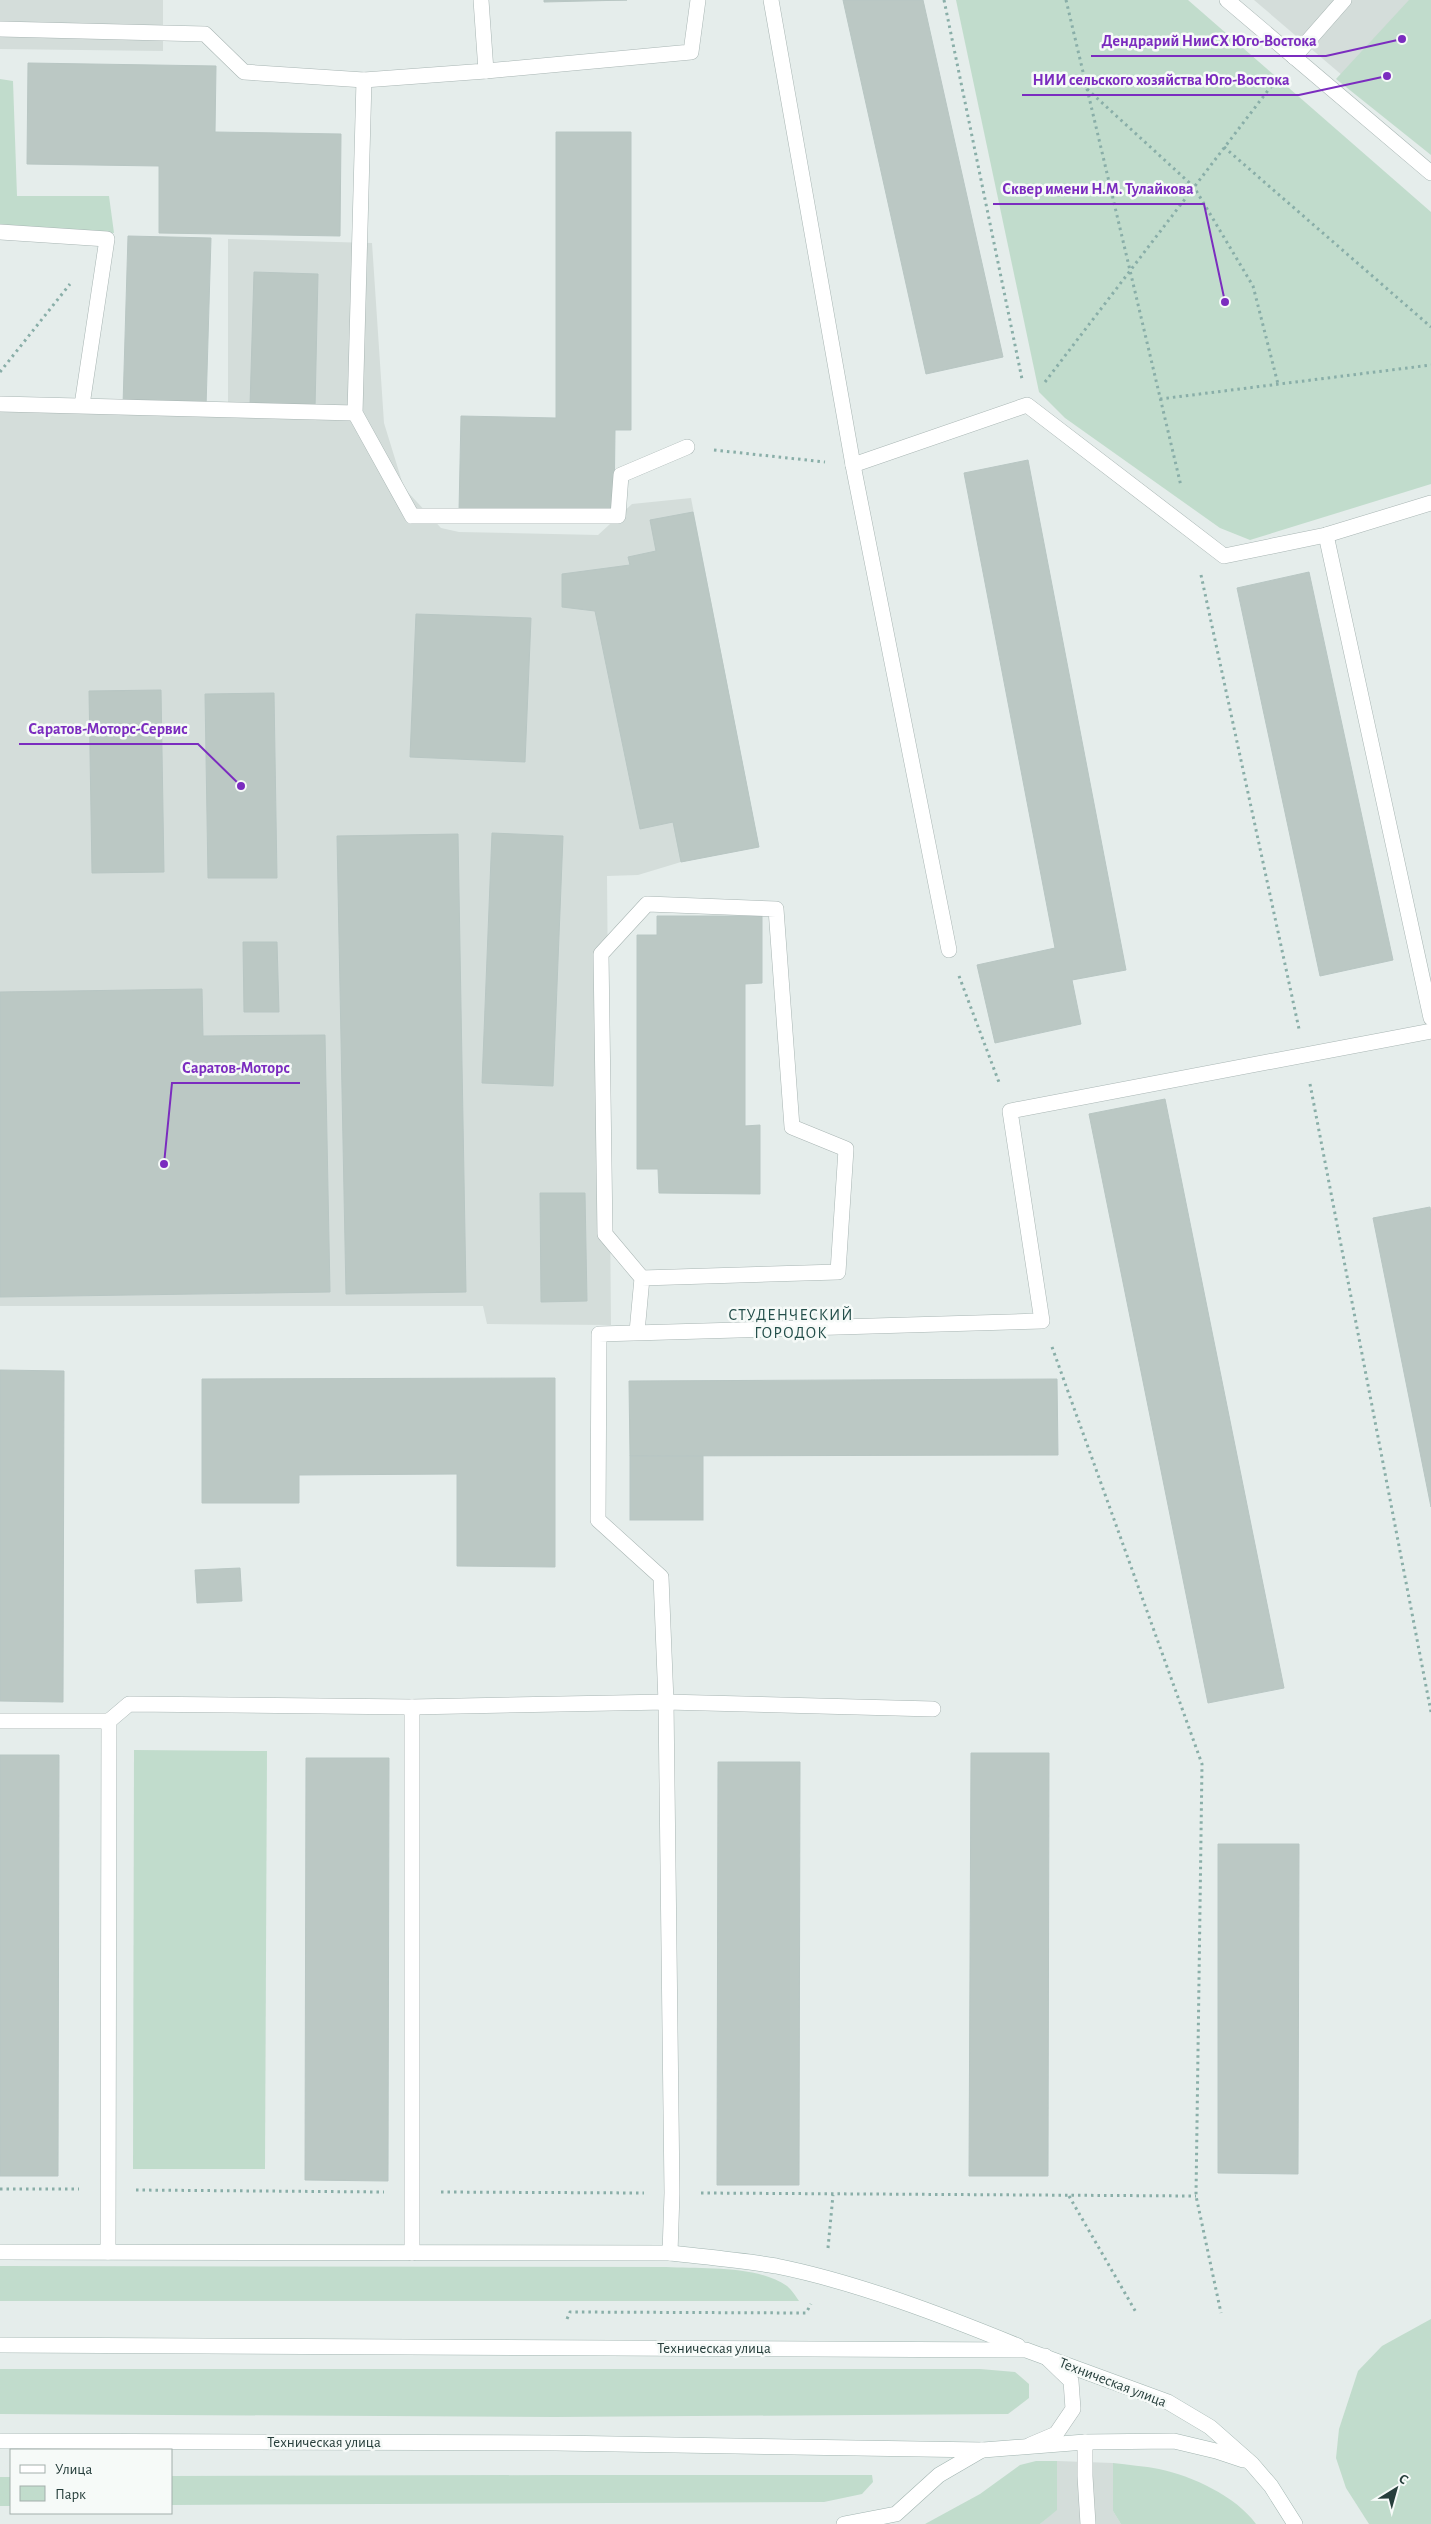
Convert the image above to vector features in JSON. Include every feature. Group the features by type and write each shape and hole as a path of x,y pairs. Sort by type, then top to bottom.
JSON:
{"main road":[{"path":"481,0 486,71"},
{"path":"0,29 205,34 244,72 364,80 691,52 698,0"},
{"path":"770,0 853,464 949,950"},
{"path":"1226,0 1431,173"},
{"path":"1294,57 1344,0"},
{"path":"364,80 355,413 412,516 618,516 621,475 687,448"},
{"path":"0,232 107,239 82,406"},
{"path":"0,404 355,413"},
{"path":"853,464 1028,405 1191,528 1224,556 1326,536 1431,503"},
{"path":"1326,536 1431,1018"},
{"path":"637,1332 642,1278 605,1234 601,954 647,904 776,909 792,1127 846,1149 838,1272 642,1278"},
{"path":"670,2253 672,2193 666,1702 661,1577 598,1520 599,1334 1042,1321 1010,1111 1431,1031"},
{"path":"0,1721 109,1722 129,1704 412,1707 666,1702 933,1709"},
{"path":"412,1707 412,2253"},
{"path":"108,2252 109,1722"},
{"path":"0,2252 670,2253 776,2266 824,2279 939,2314 1026,2350"},
{"name":"Техническая улица","path":"0,2344 1026,2350 1168,2402 1210,2427 1252,2464"},
{"path":"1026,2446 1056,2434 1073,2409 1071,2381 1044,2356"},
{"name":"Техническая улица","path":"0,2441 556,2443 983,2450 1085,2442 1174,2441 1216,2451 1252,2464"},
{"path":"1085,2442 1088,2524"},
{"path":"844,2524 896,2514 939,2475 983,2450"},
{"path":"1252,2464 1271,2486 1295,2524"}],"path":[{"path":"944,0 1028,405"},
{"path":"1066,0 1191,528 1304,1055 1431,1712"},
{"path":"1028,405 1294,57"},
{"path":"1087,89 1194,186 1253,286 1278,384"},
{"path":"1224,147 1431,327"},
{"path":"0,372 71,283"},
{"path":"1160,399 1431,365"},
{"path":"687,448 853,464"},
{"path":"949,950 1010,1111"},
{"path":"1042,1321 1202,1764 1196,2196 1220,2313"},
{"path":"0,2189 1196,2196"},
{"path":"554,2347 570,2312 806,2312 824,2279 833,2194"},
{"path":"1068,2195 1137,2314"}],"shaded area":[{"path":"0,0 163,0 163,51 0,49"},
{"path":"1254,0 1431,0 1431,151"},
{"path":"228,239 372,243 384,423 404,488 441,528 459,532 598,535 632,504 691,498 759,847 681,862 638,875 607,876 611,1325 487,1324 483,1306 0,1306 0,410 228,416"},
{"path":"1057,2461 1113,2463 1113,2511 1121,2524 1040,2524 1057,2509"}],"green space":[{"path":"956,0 1188,0 1431,212 1431,484 1250,540 1220,528 1065,418 1039,392"},
{"path":"1409,0 1431,0 1431,155 1336,79"},
{"path":"0,79 13,81 17,196 109,196 114,233 0,228"},
{"path":"134,1750 267,1751 265,2169 133,2169"},
{"path":"0,2266 712,2268 745,2271 775,2279 787,2286 799,2301 0,2301"},
{"path":"1431,2319 1431,2524 1369,2524 1346,2488 1336,2458 1339,2429 1358,2371 1382,2346"},
{"path":"0,2369 980,2369 1015,2372 1029,2384 1029,2398 1008,2414 555,2417 0,2414"},
{"path":"1036,2461 1057,2461 1057,2510 1040,2524 925,2524 980,2494 1020,2465"},
{"path":"1113,2463 1159,2469 1199,2482 1225,2496 1256,2524 1121,2524 1113,2511"},
{"path":"872,2475 873,2482 862,2494 824,2502 172,2505 172,2476"},
{"path":"0,2477 10,2477 10,2506 0,2506"}],"building":[{"path":"544,0 627,0 544,2"},
{"path":"843,0 923,0 1003,357 926,374"},
{"path":"28,63 216,66 215,132 341,134 340,236 159,233 159,166 27,164"},
{"path":"556,132 631,132 631,430 615,430 614,514 459,511 461,416 556,418"},
{"path":"128,236 211,238 206,407 123,405"},
{"path":"254,272 318,274 315,408 250,406"},
{"path":"1028,460 1126,970 1072,980 1081,1024 995,1043 977,965 1055,948 964,473"},
{"path":"693,512 759,847 681,862 673,822 640,829 595,611 562,607 562,574 630,565 628,557 656,551 650,520"},
{"path":"1309,572 1393,960 1320,976 1237,588"},
{"path":"416,614 531,618 525,762 410,757"},
{"path":"161,690 164,872 92,873 89,691"},
{"path":"274,693 277,878 208,878 205,694"},
{"path":"492,833 563,836 553,1086 482,1083"},
{"path":"458,834 466,1292 346,1294 337,836"},
{"path":"657,916 762,916 762,983 745,984 745,1126 760,1125 760,1194 659,1193 658,1169 637,1169 637,935 657,935"},
{"path":"243,942 277,942 279,1012 244,1012"},
{"path":"202,989 203,1036 325,1035 330,1292 0,1297 0,992"},
{"path":"1165,1099 1284,1688 1208,1703 1089,1114"},
{"path":"540,1193 585,1193 587,1301 541,1302"},
{"path":"1430,1207 1431,1213 1431,1507 1373,1218"},
{"path":"0,1370 64,1371 63,1702 0,1701"},
{"path":"555,1378 555,1567 457,1566 457,1474 299,1475 299,1503 202,1503 202,1379"},
{"path":"1057,1379 1058,1455 630,1456 629,1381"},
{"path":"630,1456 703,1456 703,1520 630,1520"},
{"path":"240,1568 242,1601 197,1603 195,1570"},
{"path":"971,1753 1049,1753 1048,2176 969,2176"},
{"path":"0,1755 59,1755 58,2176 0,2176"},
{"path":"306,1758 389,1758 388,2181 305,2180"},
{"path":"718,1762 800,1762 799,2185 717,2185"},
{"path":"1218,1844 1299,1844 1298,2174 1218,2173"}],"place":[{"name":"Дендрарий НииСХ Юго-Востока","path":"1402,39"},
{"name":"НИИ сельского хозяйства Юго-Востока","path":"1387,76"},
{"name":"Сквер имени Н.М. Тулайкова","path":"1225,302"},
{"name":"Саратов-Моторс-Сервис","path":"241,786"},
{"name":"Саратов-Моторс","path":"164,1164"}],"district":[{"name":"СТУДЕНЧЕСКИЙ ГОРОДОК","path":"791,1323"}]}
